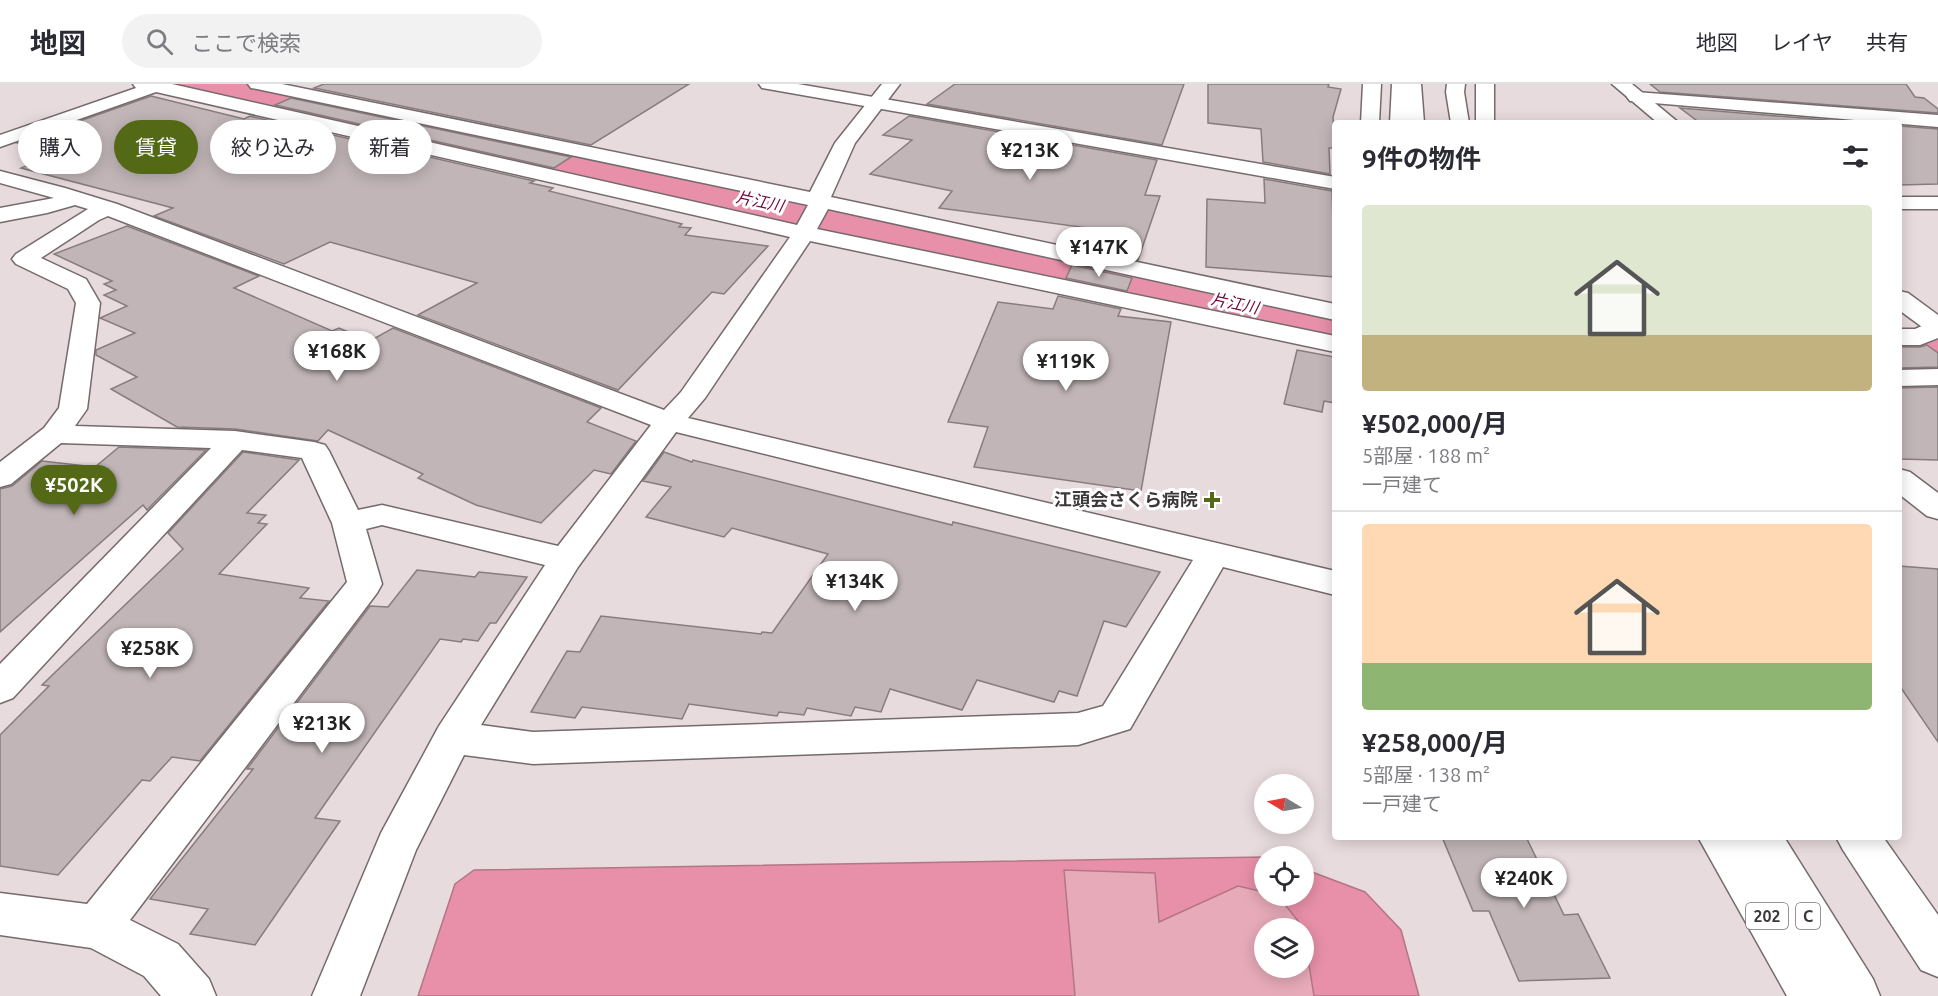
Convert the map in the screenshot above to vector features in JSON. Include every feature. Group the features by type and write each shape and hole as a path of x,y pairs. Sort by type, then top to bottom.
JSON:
{"main road":[{"path":"257,84 1332,311"},
{"path":"768,84 1332,182"},
{"path":"336,996 396,847 453,736 566,559 669,422 691,398 804,233 844,145 869,110 878,105 891,84"},
{"path":"1370,120 1372,84"},
{"path":"1399,120 1401,84"},
{"path":"1412,84 1415,120"},
{"path":"1455,84 1459,120"},
{"path":"1485,84 1485,120"},
{"path":"1621,84 1666,120"},
{"path":"0,141 153,85 804,233 1332,343"},
{"path":"1636,96 1938,121"},
{"path":"0,177 109,209 669,422 1332,582"},
{"path":"0,215 47,207 73,198"},
{"path":"1902,203 1938,202"},
{"path":"0,477 54,434 73,409 88,303 77,284 24,259 91,216 109,209"},
{"path":"1902,300 1938,327 1920,337 1902,337"},
{"path":"1902,378 1938,377"},
{"path":"54,434 235,440 314,451 348,523 365,584 97,927"},
{"path":"0,688 235,440"},
{"path":"1902,481 1938,509"},
{"path":"348,523 382,515 566,559"},
{"path":"453,736 534,748 1078,729 1116,718 1214,554"},
{"name":"202","path":"1721,840 1814,996"},
{"name":"C","path":"1762,840 1856,996"},
{"path":"1850,840 1938,968"},
{"path":"1860,840 1938,954"},
{"path":"0,914 97,927 161,960 192,996"}],"shaded area":[{"path":"1254,857 1254,890 1238,886 1159,922 1155,873 1064,870 1075,996 418,996 455,884 474,870"},
{"path":"1064,870 1155,873 1159,922 1238,886 1254,890 1254,906 1286,906 1295,918 1254,918 1254,978 1311,978 1314,996 1075,996"},
{"path":"1314,873 1365,892 1401,930 1419,996 1314,996 1311,978 1314,978 1314,918 1296,918 1286,906 1314,906"}],"building":[{"path":"324,84 689,84 591,145 314,88"},
{"path":"955,84 1184,84 1162,145 927,104"},
{"path":"1208,84 1329,84 1328,87 1341,89 1332,120 1332,148 1329,148 1330,174 1263,162 1261,129 1208,123"},
{"path":"1650,84 1906,84 1915,97 1924,98 1938,109 1938,113 1660,92"},
{"path":"151,96 244,119 250,116 267,120 210,120 210,174 336,174 336,136 348,138 348,174 432,174 432,158 534,181 530,183 553,188 549,191 682,224 679,227 691,228 685,235 768,246 724,294 712,292 618,390 418,315 477,283 330,242 284,264 154,216 173,208 44,174 102,174 102,120 83,120"},
{"path":"291,98 395,120 348,121 275,105"},
{"path":"1680,108 1827,120 1696,120"},
{"path":"909,116 1157,160 1145,195 1160,196 1138,260 1080,247 1088,228 939,208 952,191 870,174 912,140 883,135"},
{"path":"1902,126 1938,129 1938,184 1902,185"},
{"path":"432,128 571,157 554,168 432,140"},
{"path":"1264,179 1332,191 1332,277 1206,267 1207,199 1265,203"},
{"path":"127,226 259,276 234,288 332,331 339,328 370,341 393,328 601,408 587,422 636,441 611,474 594,470 541,523 476,505 418,478 423,474 328,430 318,441 235,429 177,427 111,389 137,377 96,355 96,350 135,333 100,318 127,306 104,295 116,290 104,284 112,281 54,254"},
{"path":"1072,265 1132,278 1127,291 1066,278"},
{"path":"1058,296 1121,309 1118,316 1171,322 1141,491 974,467 988,427 948,422 998,302 1053,309"},
{"path":"1927,345 1938,353 1938,367 1902,368 1902,347"},
{"path":"1297,350 1332,356 1332,402 1324,401 1322,412 1284,404"},
{"path":"1938,387 1938,460 1902,459 1902,388"},
{"path":"119,447 206,450 147,510 143,505 0,632 0,489 12,486 42,461 95,467"},
{"path":"243,452 299,460 247,513 266,515 258,523 267,524 219,574 309,588 300,598 329,601 200,761 172,757 150,781 142,780 58,875 0,866 0,735 49,686 42,685 183,549 168,533"},
{"path":"664,452 692,462 693,460 952,525 953,522 1160,572 1126,627 1104,621 1077,696 1059,691 1054,702 977,680 962,710 890,689 881,712 855,707 851,716 807,708 804,715 779,712 777,716 689,704 682,719 582,707 575,718 531,712 567,651 580,652 601,616 761,634 762,632 772,633 828,554 732,528 724,537 646,517 671,487 643,481"},
{"path":"1902,566 1938,569 1938,742 1902,689"},
{"path":"417,570 475,577 479,572 527,577 496,623 490,623 478,641 463,639 461,642 440,639 315,818 340,821 255,945 190,934 208,909 150,899 253,769 247,769 370,606 388,607"},
{"path":"1443,840 1527,840 1564,915 1578,914 1610,978 1519,981 1489,911 1473,911"}],"waterway":[{"name":"片江川","path":"183,84 391,123 1332,323"},
{"name":"片江川","path":"1902,350 1938,349"}],"place":[{"name":"江頭会さくら病院","path":"1212,500"}]}
